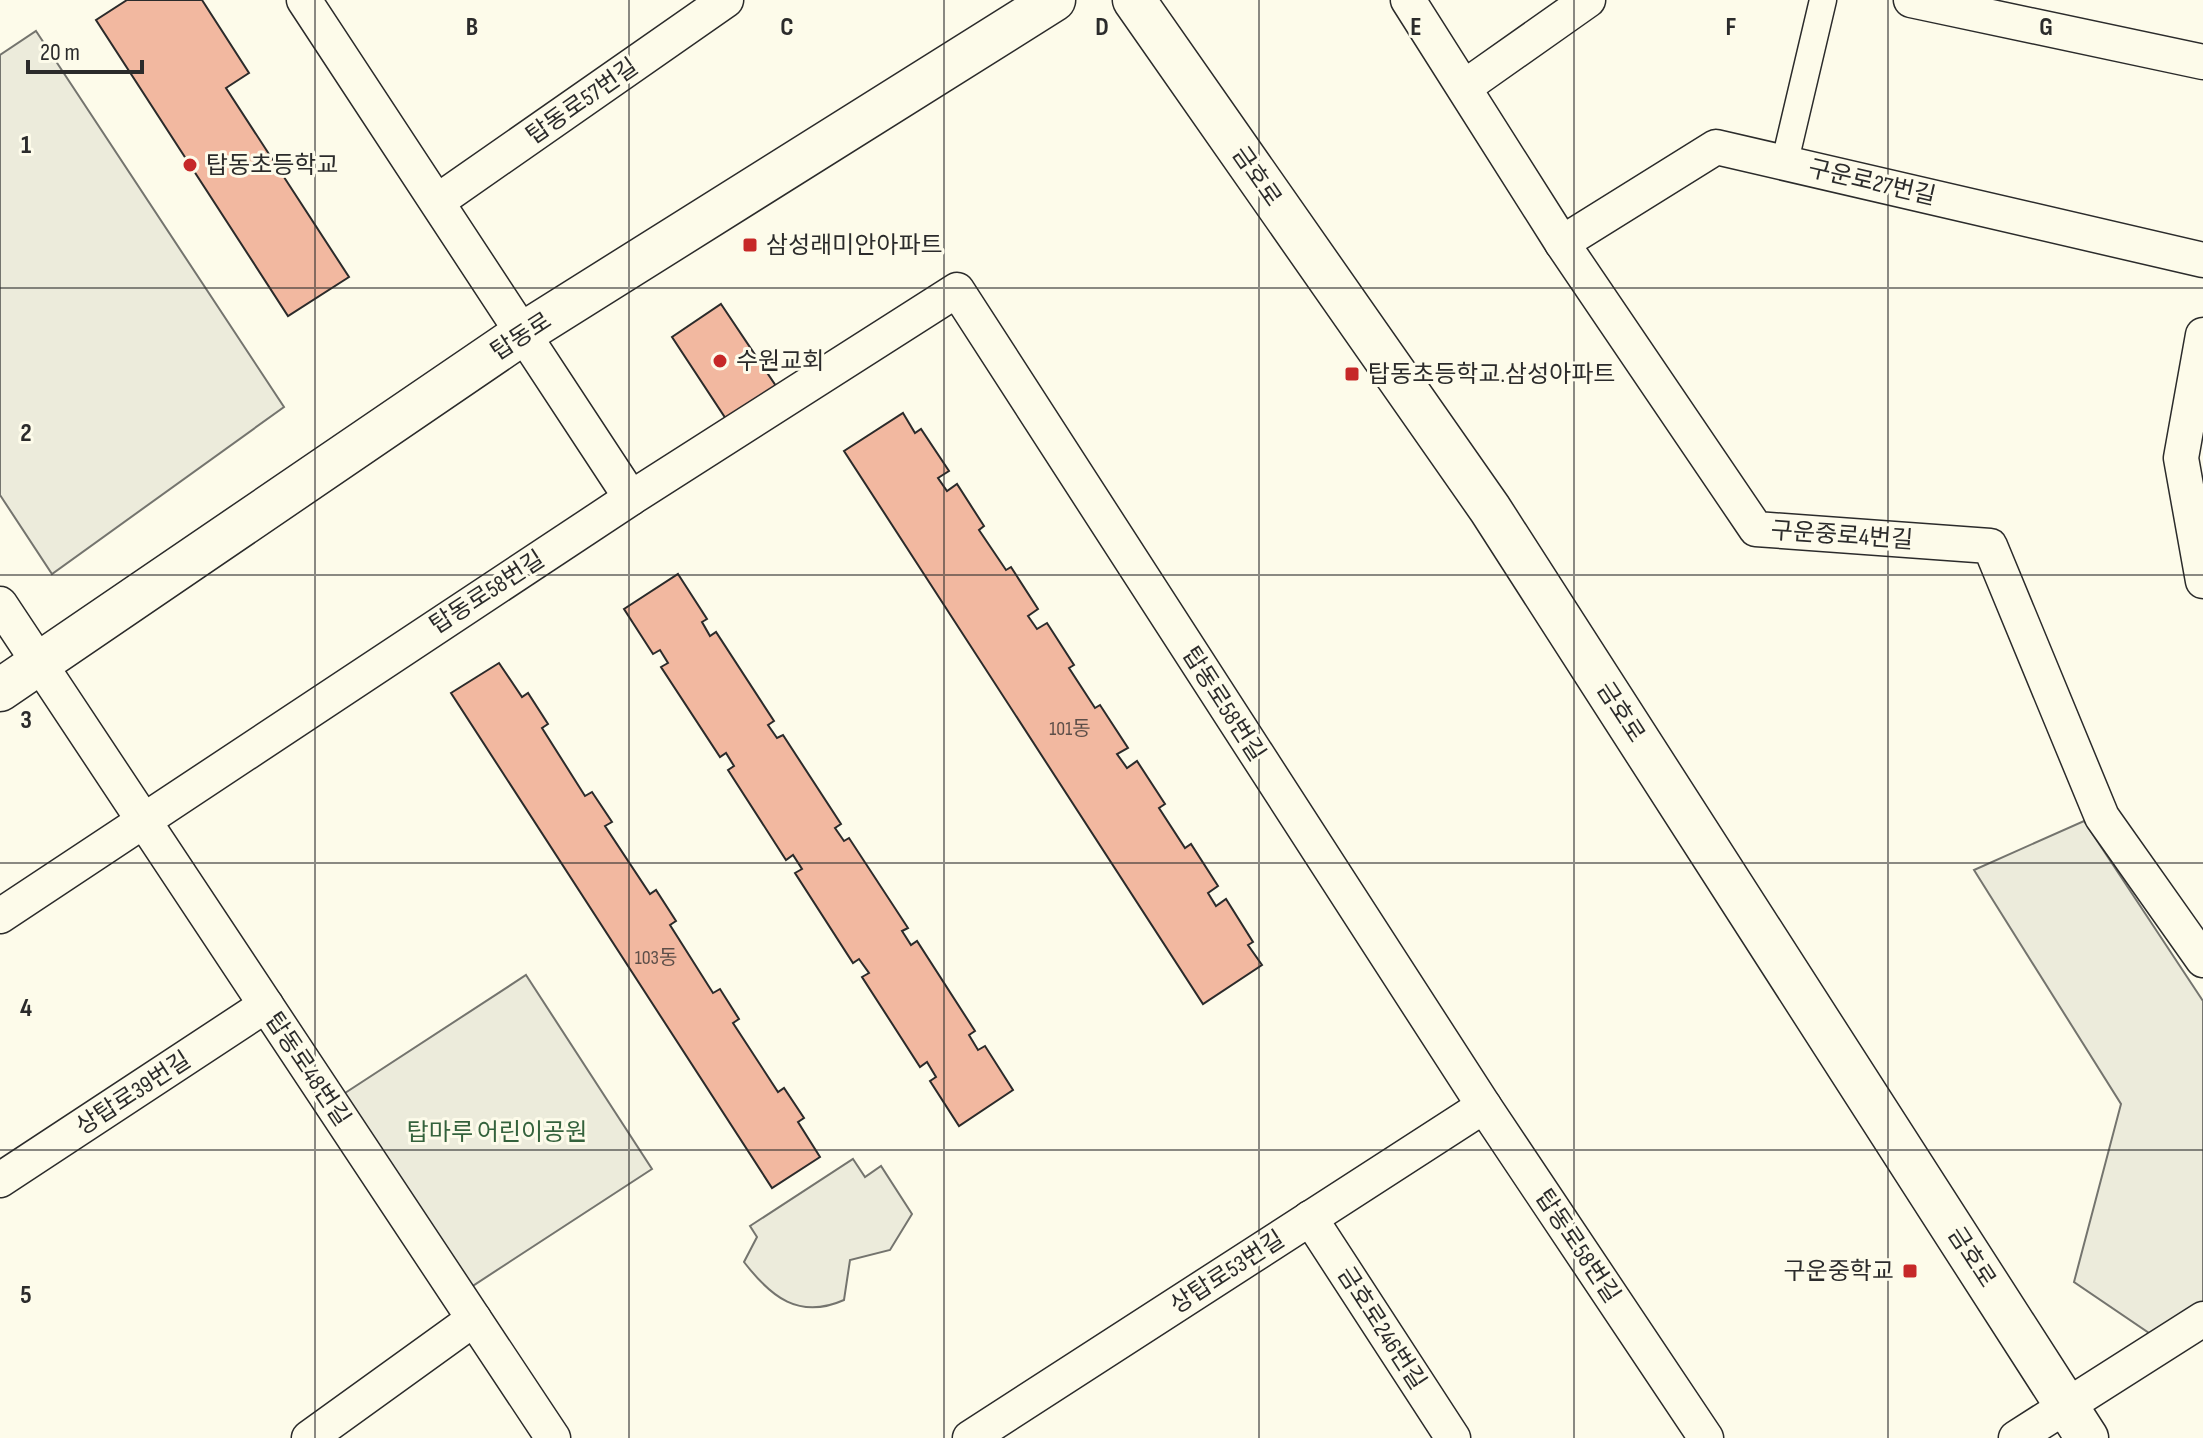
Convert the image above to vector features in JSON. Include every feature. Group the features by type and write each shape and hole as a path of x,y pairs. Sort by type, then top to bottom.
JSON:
{"street":[{"path":"304,0 631,498"},
{"name":"탑동로57번길","path":"438,201 726,0"},
{"name":"탑동로","path":"0,690 522,334 1054,0"},
{"name":"금호로","path":"1134,0 1490,509 2077,1422"},
{"name":"구운중로4번길","path":"1408,0 1466,86 1562,243 1756,529 1990,546 2102,817 2203,960"},
{"path":"1466,86 1588,0"},
{"path":"1785,161 1823,0"},
{"path":"1911,0 2203,62"},
{"name":"구운로27번길","path":"1562,243 1716,147 2203,260"},
{"name":"탑동로58번길","path":"142,820 631,498 957,290 1484,1106 1706,1438"},
{"path":"2203,335 2181,458 2203,581"},
{"name":"탑동로48번길","path":"0,604 553,1438"},
{"path":"0,916 142,820"},
{"name":"상탑로39번길","path":"0,1180 266,1005"},
{"name":"상탑로53번길","path":"970,1438 1484,1106"},
{"name":"금호로246번길","path":"1310,1218 1453,1438"},
{"path":"309,1438 474,1319"},
{"path":"2016,1438 2077,1422 2203,1319"}],"green space":[{"path":"36,31 284,407 52,574 0,495 0,55"},
{"path":"2084,821 2203,1001 2203,1304 2155,1337 2074,1282 2121,1104 1974,870"},
{"name":"탑마루 어린이공원","path":"526,975 652,1169 468,1289 342,1095"},
{"path":"853,1159 865,1177 881,1166 912,1214 890,1250 850,1260 844,1300 813,1307 787,1302 765,1286 744,1262 757,1237 750,1226"}],"building":[{"path":"127,0 202,0 249,73 226,88 349,277 288,316 96,20"},
{"path":"721,304 778,389 728,422 672,337"},
{"path":"903,413 915,433 921,429 949,471 938,478 947,491 957,484 984,526 979,530 1006,570 1011,567 1038,609 1028,616 1037,629 1047,623 1074,665 1069,668 1095,708 1100,705 1128,748 1117,754 1127,768 1137,761 1165,804 1159,808 1185,848 1191,844 1218,886 1208,893 1216,906 1226,899 1253,942 1248,945 1262,965 1203,1004 844,451"},
{"path":"678,574 707,619 702,622 710,636 716,632 774,721 768,725 777,738 783,735 841,824 835,828 844,841 849,838 908,928 902,931 911,945 917,941 975,1031 969,1035 978,1050 985,1046 1013,1090 959,1126 930,1081 936,1077 927,1062 920,1067 862,977 869,973 859,959 853,963 795,873 802,869 793,855 786,860 728,770 734,766 726,753 720,757 661,667 668,663 660,650 653,654 624,609"},
{"path":"499,663 522,697 528,693 548,724 542,728 585,796 592,792 612,822 605,826 650,894 656,890 676,921 670,925 713,993 720,989 739,1019 733,1023 778,1092 784,1088 804,1118 798,1122 820,1157 772,1188 451,693"}],"place":[{"name":"탑동초등학교","path":"190,165"},
{"name":"삼성래미안아파트","path":"750,245"},
{"name":"수원교회","path":"720,361"},
{"name":"탑동초등학교.삼성아파트","path":"1352,374"},
{"name":"구운중학교","path":"1910,1271"}]}
